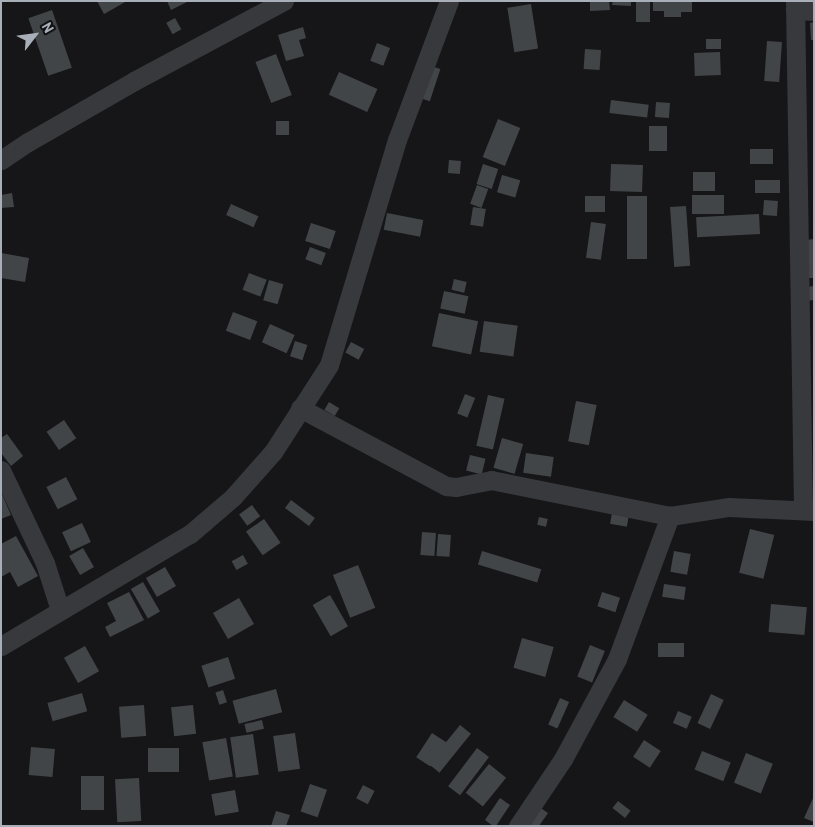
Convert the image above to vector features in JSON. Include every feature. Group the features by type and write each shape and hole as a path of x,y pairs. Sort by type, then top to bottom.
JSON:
{"street":[{"path":"1,160 28,142 134,81 284,1"},
{"path":"1,646 190,534 233,497 273,452 329,365 397,140 449,1"},
{"path":"300,408 446,486 456,487 491,480 670,516 730,507 809,510 795,6 814,11"},
{"path":"1,470 45,563 60,610"},
{"path":"518,826 563,759 617,659 670,516"}],"building":[{"path":"97,1 127,1 104,14"},
{"path":"167,1 189,1 171,10"},
{"path":"590,1 609,1 610,10 590,11"},
{"path":"613,1 631,1 631,6 612,5"},
{"path":"636,1 650,1 650,22 636,22"},
{"path":"653,1 692,1 692,12 681,12 681,17 664,17 664,11 653,11"},
{"path":"531,4 538,48 514,52 507,8"},
{"path":"52,10 72,68 48,76 28,18"},
{"path":"175,18 181,29 173,34 166,23"},
{"path":"814,22 814,40 811,40 810,23"},
{"path":"303,27 306,38 299,40 304,56 286,61 278,35"},
{"path":"706,39 721,39 721,49 706,49"},
{"path":"767,41 782,42 779,82 764,81"},
{"path":"377,43 390,48 383,66 370,61"},
{"path":"585,49 601,50 600,70 584,69"},
{"path":"720,52 721,75 695,76 694,53"},
{"path":"276,54 292,95 271,103 255,62"},
{"path":"428,65 440,69 430,101 417,97"},
{"path":"339,72 377,89 367,112 329,95"},
{"path":"611,100 649,105 647,118 609,113"},
{"path":"656,102 670,103 669,118 655,117"},
{"path":"498,119 520,128 505,166 483,157"},
{"path":"276,121 289,121 289,135 276,135"},
{"path":"649,126 667,126 667,151 649,151"},
{"path":"750,149 773,149 773,164 750,164"},
{"path":"449,160 461,161 460,174 448,173"},
{"path":"483,164 498,169 492,189 477,184"},
{"path":"611,164 643,165 642,192 610,191"},
{"path":"693,172 715,172 715,191 693,191"},
{"path":"502,175 520,180 515,198 497,192"},
{"path":"755,180 780,180 780,193 755,193"},
{"path":"477,185 488,189 481,208 470,204"},
{"path":"12,193 14,207 1,208 1,195"},
{"path":"692,195 724,195 724,214 692,214"},
{"path":"585,196 605,196 605,212 585,212"},
{"path":"627,196 647,196 647,259 627,259"},
{"path":"764,200 778,201 777,216 763,215"},
{"path":"231,204 258,216 254,227 226,215"},
{"path":"686,206 690,266 674,267 670,207"},
{"path":"473,207 486,209 483,227 470,225"},
{"path":"387,213 423,220 420,237 384,230"},
{"path":"759,214 760,234 697,237 696,217"},
{"path":"591,222 606,224 601,260 586,258"},
{"path":"311,223 336,231 330,249 305,241"},
{"path":"814,239 814,278 807,278 806,240"},
{"path":"310,247 326,253 321,265 305,259"},
{"path":"1,253 29,258 25,282 1,278"},
{"path":"249,273 267,280 260,297 243,290"},
{"path":"454,279 467,282 464,293 452,290"},
{"path":"269,280 283,284 278,304 263,300"},
{"path":"814,286 814,300 806,301 805,287"},
{"path":"444,291 468,296 465,314 440,309"},
{"path":"233,312 257,321 250,340 226,331"},
{"path":"439,313 478,321 471,355 432,346"},
{"path":"484,321 518,326 513,356 480,352"},
{"path":"270,324 295,335 287,353 262,342"},
{"path":"295,341 307,345 302,360 290,356"},
{"path":"351,342 364,349 359,360 345,353"},
{"path":"465,394 475,398 467,418 457,413"},
{"path":"488,395 505,399 493,449 476,446"},
{"path":"576,401 597,405 589,445 568,441"},
{"path":"329,402 339,408 335,416 324,410"},
{"path":"64,420 76,438 59,450 47,432"},
{"path":"7,434 23,456 11,466 1,453 1,438"},
{"path":"502,438 523,444 515,474 493,468"},
{"path":"526,453 554,457 551,477 523,473"},
{"path":"470,455 486,459 482,474 466,471"},
{"path":"66,477 77,499 58,509 46,487"},
{"path":"1,492 11,515 1,519"},
{"path":"291,500 315,518 309,526 285,508"},
{"path":"252,505 260,516 247,526 239,514"},
{"path":"612,513 629,516 627,527 610,524"},
{"path":"539,517 548,519 546,527 537,525"},
{"path":"264,519 281,543 263,555 246,532"},
{"path":"82,523 91,542 71,551 62,532"},
{"path":"750,529 774,535 763,579 739,573"},
{"path":"422,532 436,533 434,556 420,555"},
{"path":"438,534 451,535 449,557 436,556"},
{"path":"16,536 38,576 18,587 10,572 1,577 1,544"},
{"path":"83,548 94,567 80,575 69,556"},
{"path":"482,551 541,569 537,583 478,564"},
{"path":"674,551 691,554 687,575 670,572"},
{"path":"243,555 248,564 236,570 232,561"},
{"path":"358,565 375,608 350,618 333,575"},
{"path":"165,567 176,586 157,597 146,578"},
{"path":"143,582 160,611 148,618 131,589"},
{"path":"664,584 686,587 684,600 662,597"},
{"path":"129,592 144,620 110,637 105,627 116,621 107,603"},
{"path":"602,592 620,598 615,612 597,606"},
{"path":"330,595 348,626 331,636 313,605"},
{"path":"239,598 254,624 228,639 213,613"},
{"path":"771,604 807,607 804,635 769,632"},
{"path":"522,638 554,647 545,677 513,668"},
{"path":"658,643 684,643 684,657 658,657"},
{"path":"590,645 605,651 592,683 577,677"},
{"path":"85,646 99,671 78,683 64,658"},
{"path":"228,657 235,679 208,688 201,666"},
{"path":"276,689 282,712 239,724 233,701"},
{"path":"223,690 227,702 219,705 215,692"},
{"path":"82,693 87,711 53,721 47,703"},
{"path":"711,694 724,700 710,729 697,723"},
{"path":"560,698 569,702 557,729 548,724"},
{"path":"624,700 648,715 637,732 613,717"},
{"path":"144,705 146,736 121,738 119,707"},
{"path":"193,705 196,734 174,736 171,707"},
{"path":"678,711 692,717 687,729 673,723"},
{"path":"262,720 264,729 246,733 244,724"},
{"path":"460,725 471,734 439,773 429,764"},
{"path":"295,733 300,769 278,772 273,736"},
{"path":"432,733 446,742 430,767 416,757"},
{"path":"253,734 259,775 236,778 230,737"},
{"path":"226,738 233,776 209,781 202,742"},
{"path":"644,740 661,751 650,768 633,757"},
{"path":"31,747 55,749 52,777 29,775"},
{"path":"148,748 179,748 179,772 148,772"},
{"path":"477,748 489,757 460,795 448,786"},
{"path":"702,751 731,763 723,781 695,770"},
{"path":"746,753 773,764 761,794 734,783"},
{"path":"489,764 506,778 483,807 466,793"},
{"path":"81,776 104,776 104,810 81,810"},
{"path":"139,778 141,821 117,822 115,779"},
{"path":"310,784 327,790 318,817 301,811"},
{"path":"363,785 375,791 368,804 356,798"},
{"path":"235,790 239,812 215,816 211,794"},
{"path":"814,796 814,822 804,818"},
{"path":"500,798 510,805 496,826 493,826 485,820"},
{"path":"618,801 631,811 625,818 612,808"},
{"path":"539,807 548,813 539,826 525,826"},
{"path":"276,811 290,815 286,826 271,826"}]}
